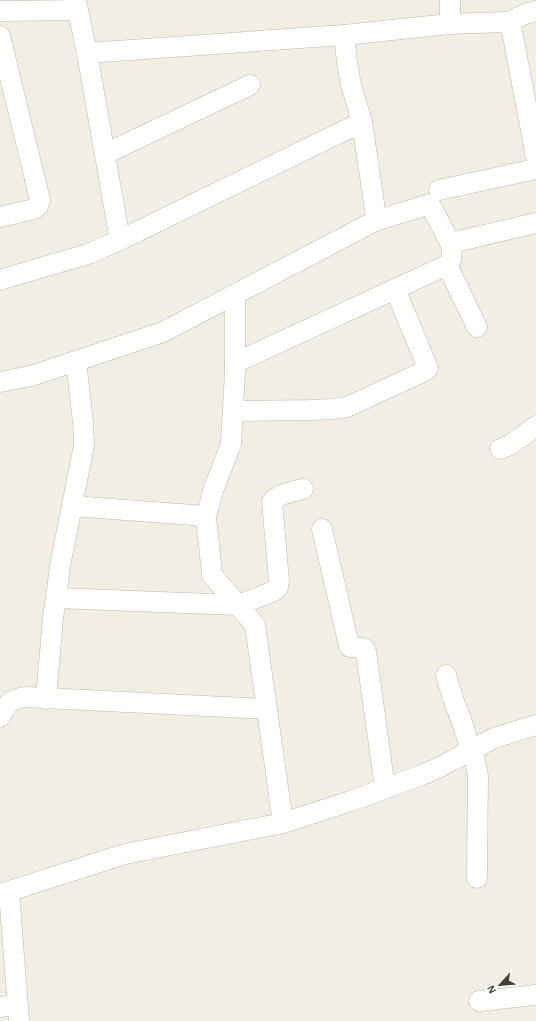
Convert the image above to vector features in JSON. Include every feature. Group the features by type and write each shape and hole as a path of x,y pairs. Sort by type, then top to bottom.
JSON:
{"street":[{"path":"450,0 450,24"},
{"path":"0,11 77,5 120,240"},
{"path":"87,53 344,35 450,24 508,23 515,18 536,11"},
{"path":"439,190 536,167 527,65 508,23"},
{"path":"344,35 351,85 362,122 376,217 375,221"},
{"path":"0,36 40,200 38,206 34,209 0,217"},
{"path":"105,154 250,85"},
{"path":"0,280 88,254 120,240 362,122"},
{"path":"0,382 31,376 163,332 375,221 430,204 477,327"},
{"path":"235,363 395,289 449,256 455,242 536,223"},
{"path":"233,411 310,410 332,409 347,406 425,371 428,368 395,289"},
{"path":"235,294 235,363 231,444 214,488 206,516 212,575 255,625 283,823"},
{"path":"46,699 53,617 60,566 84,445 76,361"},
{"path":"500,449 510,445 536,426"},
{"path":"56,598 238,605 274,591 278,587 279,580 272,502 275,498 282,494 303,488"},
{"path":"72,506 206,516"},
{"path":"322,529 349,646 362,648 366,652 385,788"},
{"path":"446,675 475,761 478,776 477,878"},
{"path":"0,717 8,704 15,699 25,698 267,709"},
{"path":"12,1011 4,893 125,854 283,823 352,801 440,767 494,738 536,725"},
{"path":"479,1001 536,995"}]}
